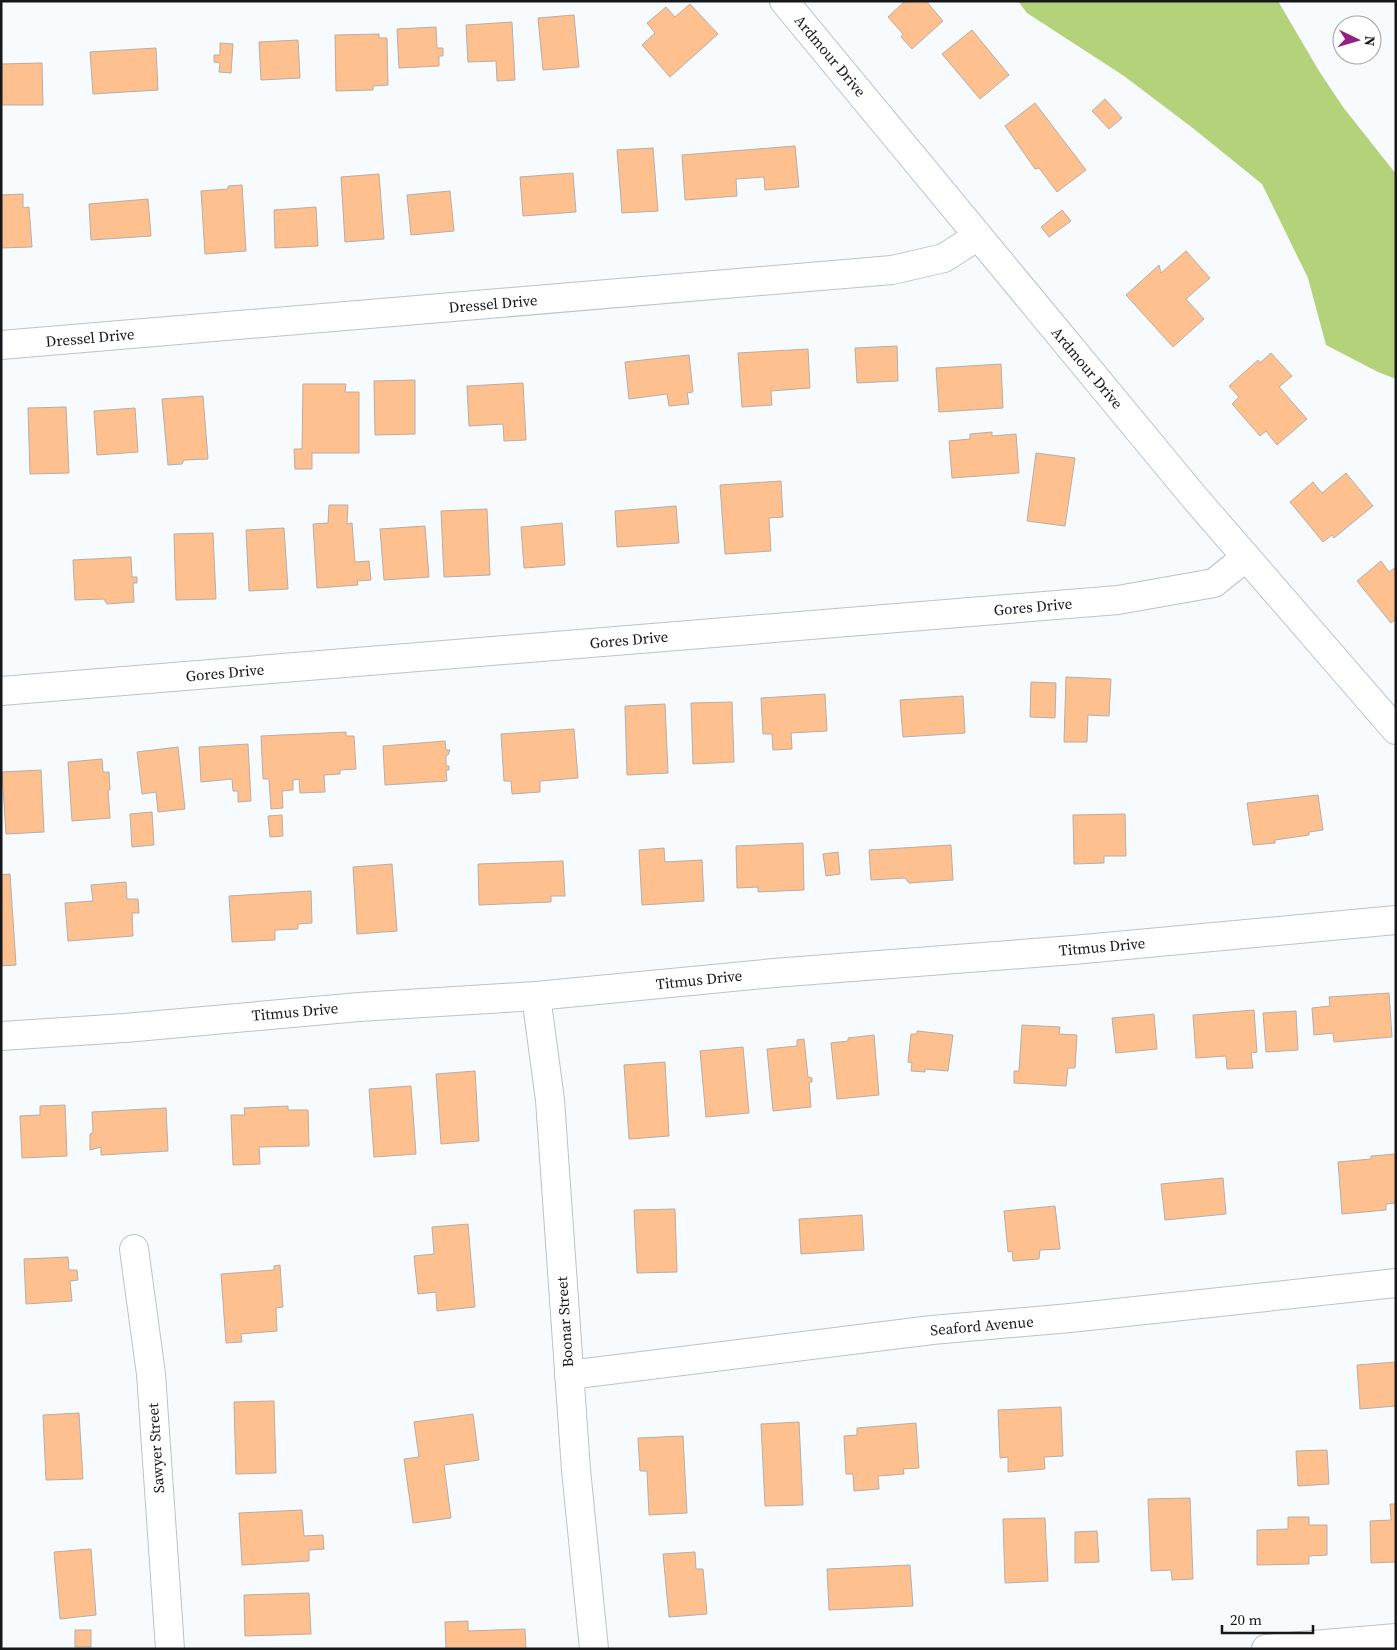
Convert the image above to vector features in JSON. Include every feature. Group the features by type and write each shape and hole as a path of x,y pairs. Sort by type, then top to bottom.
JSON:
{"street":[{"name":"Ardmour Drive","path":"784,1 886,122 1194,498 1396,730"},
{"name":"Dressel Drive","path":"1,345 892,270 944,258 978,236"},
{"name":"Gores Drive","path":"1,691 1118,600 1214,583 1246,557"},
{"name":"Titmus Drive","path":"1,1036 125,1028 359,1007 536,996 774,973 1073,950 1396,920"},
{"name":"Boonar Street","path":"536,996 550,1100 569,1375 594,1649"},
{"name":"Sawyer Street","path":"134,1249 150,1374 170,1649"},
{"name":"Seaford Avenue","path":"569,1375 932,1330 1070,1318 1396,1283"},
{"path":"1266,1649 1396,1638"}],"green space":[{"path":"1018,1 1278,1 1319,71 1343,107 1396,174 1396,379 1378,372 1326,345 1308,278 1262,184 1124,76 1027,13"}],"building":[{"path":"905,1 926,1 943,21 912,49 901,37 903,34 888,17"},
{"path":"690,4 718,34 670,77 642,45 655,33 647,23 666,7 675,17"},
{"path":"574,15 579,67 543,70 538,18"},
{"path":"512,22 515,80 497,81 496,61 468,62 466,25"},
{"path":"436,27 437,48 443,48 443,56 439,56 439,66 399,68 397,29"},
{"path":"972,30 1009,75 980,99 942,54"},
{"path":"379,34 379,38 387,38 388,85 373,86 373,90 336,91 335,35"},
{"path":"298,40 300,78 261,80 259,42"},
{"path":"220,43 233,44 231,73 219,72 220,63 214,62 214,55 220,55"},
{"path":"156,48 158,90 93,94 90,52"},
{"path":"42,63 43,105 1,105 1,64"},
{"path":"1105,99 1122,118 1109,129 1092,111"},
{"path":"1035,103 1086,170 1057,192 1039,168 1035,169 1005,126"},
{"path":"795,146 799,187 765,190 764,177 736,179 737,196 685,200 682,155"},
{"path":"653,148 658,211 622,213 617,150"},
{"path":"573,173 576,212 523,216 520,177"},
{"path":"379,174 384,239 345,242 341,177"},
{"path":"242,185 246,251 205,254 201,191 228,189 228,186"},
{"path":"450,191 454,231 411,235 407,195"},
{"path":"23,194 23,208 29,207 32,247 1,248 1,195"},
{"path":"148,199 151,236 91,240 89,204"},
{"path":"316,207 318,246 275,248 274,210"},
{"path":"1062,210 1071,221 1049,237 1041,227"},
{"path":"1186,251 1210,278 1186,299 1204,319 1173,347 1126,295 1159,265 1161,273"},
{"path":"897,346 898,381 857,383 855,348"},
{"path":"808,349 810,388 771,391 772,405 742,407 738,353"},
{"path":"1271,353 1292,376 1279,387 1307,419 1277,445 1266,431 1260,436 1232,404 1239,397 1229,386 1258,360 1260,363"},
{"path":"689,355 693,392 687,393 689,404 669,406 667,394 629,399 625,362"},
{"path":"1001,364 1003,408 939,412 936,368"},
{"path":"415,380 415,434 375,435 374,381"},
{"path":"523,383 526,440 504,441 503,424 469,426 467,386"},
{"path":"303,384 346,384 345,392 359,392 359,453 312,453 312,469 295,469 294,449 302,449"},
{"path":"203,396 208,459 184,460 182,464 168,465 162,399"},
{"path":"66,407 69,473 30,474 28,408"},
{"path":"135,408 138,452 97,455 94,411"},
{"path":"992,432 992,436 1016,434 1019,473 952,478 949,441 970,439 970,434"},
{"path":"1036,453 1075,458 1065,526 1027,521"},
{"path":"1346,473 1373,506 1334,538 1332,535 1323,542 1290,502 1313,482 1322,493"},
{"path":"781,481 783,517 769,518 771,551 725,554 720,485"},
{"path":"329,505 348,505 347,524 352,523 355,562 369,561 371,580 357,581 358,585 317,588 313,524 328,523"},
{"path":"676,506 679,543 617,547 615,511"},
{"path":"487,509 490,575 444,577 441,511"},
{"path":"562,523 565,565 524,568 521,527"},
{"path":"425,526 429,577 384,580 380,529"},
{"path":"284,528 288,589 249,591 246,530"},
{"path":"213,533 216,599 176,600 174,534"},
{"path":"131,557 132,577 137,577 137,583 133,583 134,602 107,604 104,599 75,600 73,560"},
{"path":"1381,561 1389,572 1396,567 1396,619 1391,623 1357,581"},
{"path":"1066,677 1111,679 1109,716 1088,715 1087,742 1064,742"},
{"path":"1031,682 1056,683 1055,718 1030,717"},
{"path":"825,694 827,731 791,733 792,749 773,750 772,734 763,734 761,698"},
{"path":"963,696 965,733 903,737 900,700"},
{"path":"732,702 734,762 693,764 691,703"},
{"path":"665,704 668,773 627,775 625,706"},
{"path":"574,729 578,778 540,781 540,792 512,794 511,781 504,781 501,734"},
{"path":"346,732 346,736 354,736 356,769 340,770 340,774 324,775 325,792 300,793 299,779 293,780 293,790 282,791 283,808 271,809 269,779 263,779 261,736"},
{"path":"445,741 446,750 450,750 448,755 446,755 446,766 449,766 449,770 446,770 447,781 385,785 383,746"},
{"path":"248,744 251,801 238,802 238,791 233,791 232,779 201,782 199,747"},
{"path":"178,747 185,809 158,812 156,792 142,794 137,752"},
{"path":"102,759 103,772 109,772 110,818 72,821 68,762"},
{"path":"41,770 44,832 6,834 2,772"},
{"path":"1318,795 1323,830 1309,832 1309,835 1275,840 1275,843 1253,845 1247,803"},
{"path":"152,812 154,845 132,847 130,814"},
{"path":"1125,814 1126,856 1104,856 1104,863 1074,864 1073,815"},
{"path":"282,815 283,836 270,837 268,816"},
{"path":"803,843 804,890 758,892 758,887 737,888 736,846"},
{"path":"951,845 953,880 909,883 905,878 871,880 869,850"},
{"path":"664,848 665,862 702,860 704,901 642,905 639,850"},
{"path":"838,852 840,874 826,876 823,854"},
{"path":"563,861 565,896 551,896 551,902 479,905 478,864"},
{"path":"392,864 397,931 357,934 353,867"},
{"path":"10,874 16,965 1,966 1,875"},
{"path":"126,882 127,899 138,899 139,913 132,913 133,936 68,941 65,903 93,901 91,885"},
{"path":"311,891 312,923 298,924 298,929 275,930 275,940 232,942 229,896"},
{"path":"1389,993 1392,1037 1334,1042 1333,1033 1314,1035 1312,1008 1330,1006 1329,997"},
{"path":"1254,1010 1257,1052 1251,1053 1253,1068 1227,1069 1226,1056 1196,1058 1193,1015"},
{"path":"1296,1011 1298,1050 1266,1052 1263,1013"},
{"path":"1154,1014 1157,1049 1116,1053 1112,1018"},
{"path":"1022,1025 1060,1027 1059,1034 1077,1035 1075,1068 1068,1068 1066,1086 1014,1083 1014,1071 1019,1071"},
{"path":"917,1031 953,1035 948,1071 925,1069 925,1072 911,1071 912,1063 908,1062 911,1034 917,1034"},
{"path":"874,1035 879,1095 837,1099 831,1043 848,1041 848,1038"},
{"path":"804,1039 808,1077 812,1078 812,1082 809,1082 811,1107 773,1111 767,1049 797,1046 797,1040"},
{"path":"743,1047 749,1113 706,1117 700,1051"},
{"path":"665,1062 669,1136 629,1139 624,1065"},
{"path":"475,1071 479,1141 441,1144 436,1074"},
{"path":"411,1086 416,1154 374,1157 369,1089"},
{"path":"65,1105 67,1156 22,1158 20,1116 40,1115 40,1106"},
{"path":"288,1106 288,1110 308,1110 309,1146 259,1147 260,1164 233,1165 231,1115 245,1115 244,1108"},
{"path":"166,1108 168,1151 101,1155 101,1147 90,1150 90,1134 93,1133 92,1112"},
{"path":"1396,1154 1396,1203 1386,1204 1386,1210 1342,1214 1338,1162 1371,1159 1371,1156"},
{"path":"1223,1178 1226,1214 1165,1220 1161,1184"},
{"path":"1055,1206 1060,1249 1040,1250 1039,1259 1013,1261 1012,1251 1008,1252 1004,1211"},
{"path":"675,1209 677,1272 637,1273 634,1210"},
{"path":"862,1215 864,1250 801,1254 799,1219"},
{"path":"468,1224 475,1307 437,1311 436,1292 418,1294 414,1256 434,1254 432,1227"},
{"path":"68,1257 69,1270 77,1270 78,1280 70,1281 72,1301 26,1304 24,1259"},
{"path":"280,1265 283,1307 276,1308 277,1331 241,1334 242,1342 226,1343 221,1274 274,1270 274,1266"},
{"path":"1396,1362 1396,1406 1360,1409 1357,1365"},
{"path":"274,1401 276,1473 236,1474 234,1402"},
{"path":"1061,1407 1063,1456 1044,1457 1045,1469 1008,1472 1008,1457 1000,1458 998,1410"},
{"path":"79,1413 83,1479 46,1480 43,1415"},
{"path":"473,1414 479,1460 444,1465 451,1518 413,1523 404,1459 419,1457 414,1422"},
{"path":"799,1422 803,1505 765,1506 761,1424"},
{"path":"916,1423 919,1468 903,1469 904,1474 878,1476 879,1489 854,1491 853,1474 846,1474 844,1436 857,1435 857,1428"},
{"path":"683,1436 687,1513 649,1515 647,1471 640,1471 638,1438"},
{"path":"1327,1450 1329,1484 1298,1486 1296,1451"},
{"path":"1190,1498 1193,1579 1172,1580 1171,1570 1151,1571 1148,1499"},
{"path":"1390,1504 1396,1504 1396,1562 1371,1563 1370,1521 1391,1520"},
{"path":"302,1510 304,1536 323,1535 324,1549 309,1550 309,1561 242,1565 239,1513"},
{"path":"1288,1517 1309,1517 1309,1525 1327,1525 1327,1555 1309,1556 1309,1564 1257,1565 1257,1530 1288,1529"},
{"path":"1045,1518 1048,1581 1005,1583 1003,1519"},
{"path":"1097,1531 1099,1562 1075,1563 1075,1532"},
{"path":"91,1549 96,1615 60,1619 54,1552"},
{"path":"695,1552 696,1569 703,1569 707,1614 669,1617 663,1554"},
{"path":"910,1565 913,1606 829,1610 827,1569"},
{"path":"309,1593 311,1634 245,1636 244,1595"},
{"path":"468,1621 468,1631 525,1629 526,1649 446,1649 445,1622"},
{"path":"75,1630 91,1630 91,1647 75,1647"}]}
